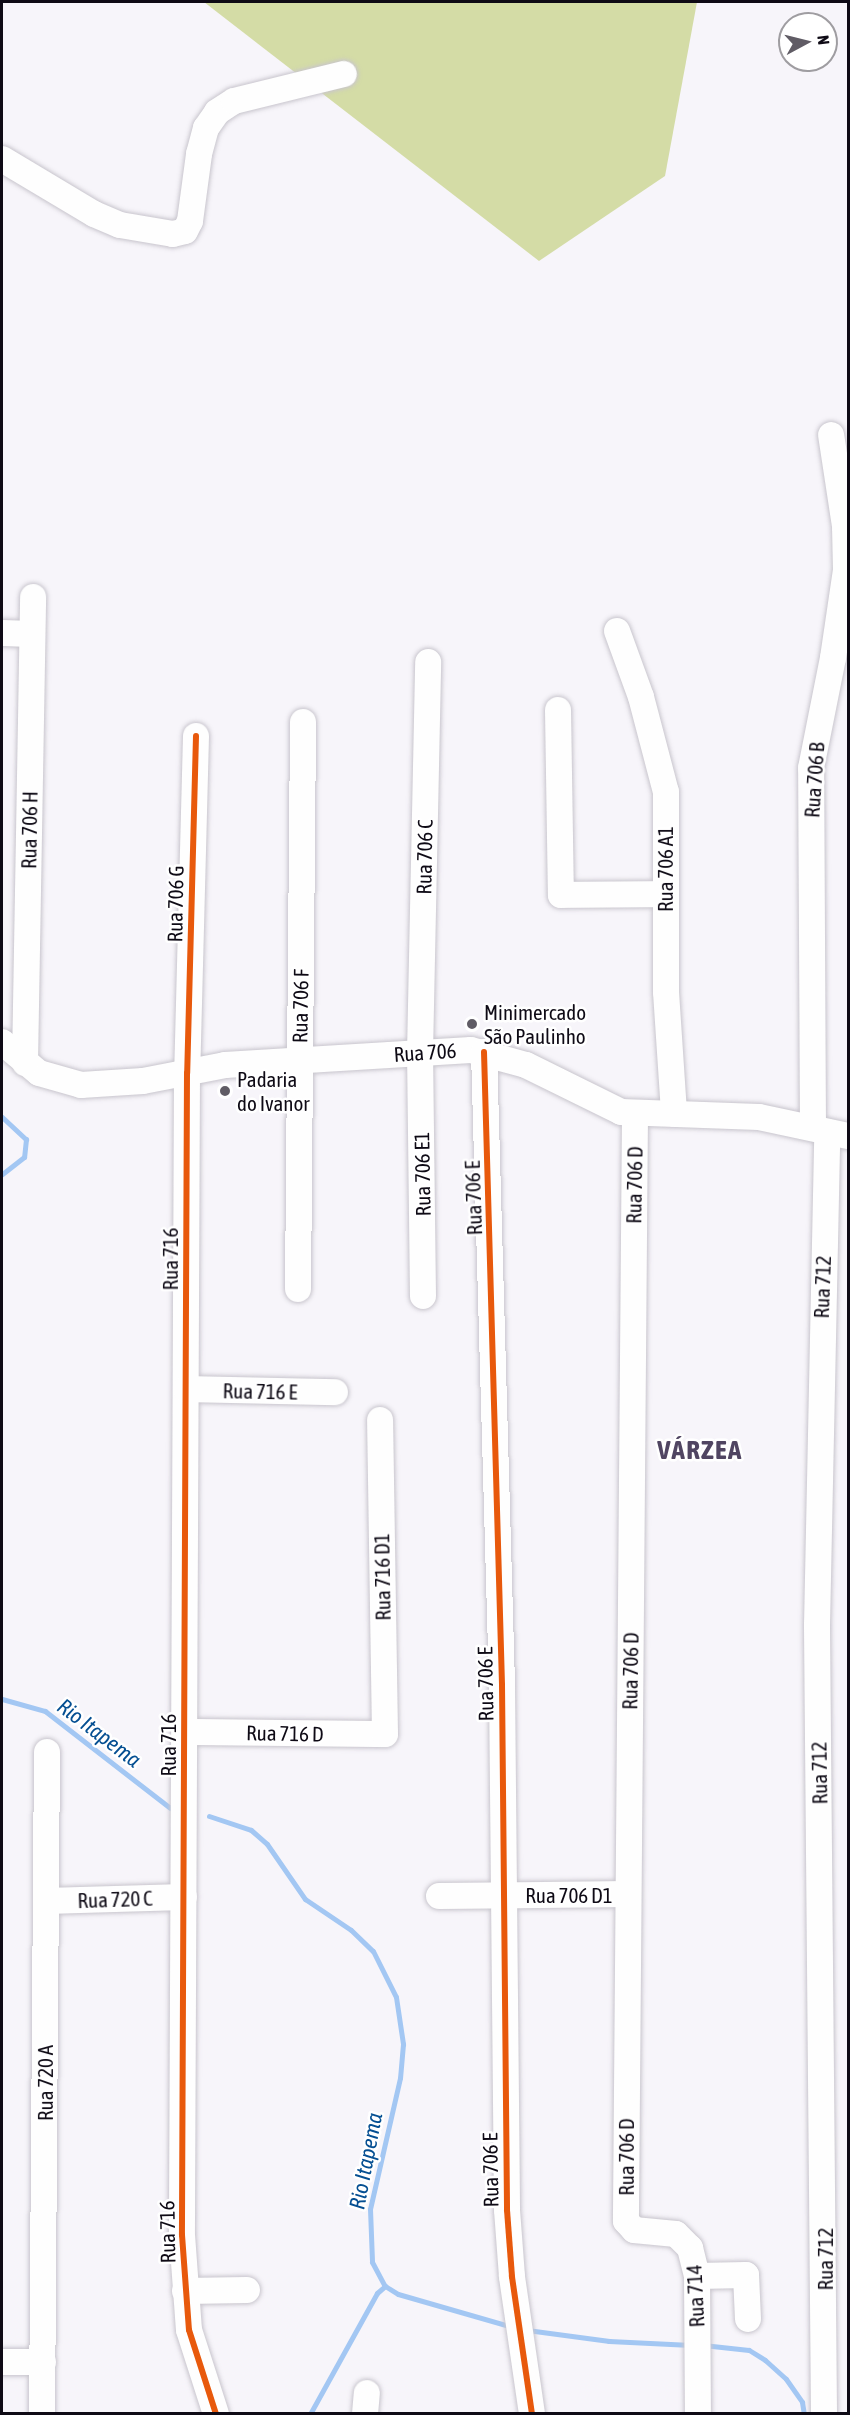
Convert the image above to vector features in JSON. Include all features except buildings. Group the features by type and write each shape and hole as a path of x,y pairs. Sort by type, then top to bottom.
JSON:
{"street":[{"path":"2,159 94,214 120,225 173,234 185,231 190,221 199,154 206,128 217,112 234,100 344,74"},
{"name":"Rua 706 B","path":"830,1132 811,768 836,647 846,570 845,526 831,435"},
{"name":"Rua 706 H","path":"26,1064 33,597"},
{"name":"Rua 706 A1","path":"617,631 663,775 666,992 674,1114"},
{"path":"2,633 32,634"},
{"name":"Rua 706 C","path":"420,1053 428,662"},
{"path":"558,710 561,895 666,894"},
{"name":"Rua 706 F","path":"298,1289 303,722"},
{"name":"Rua 706 G","path":"187,1073 195,736"},
{"name":"Rua 706","path":"2,1042 26,1064 55,1080 81,1084 142,1081 225,1065 420,1053 484,1052 526,1065 608,1108 634,1114 759,1118 830,1132"},
{"name":"Rua 706 E","path":"484,1052 495,1345 507,2210 518,2315 532,2414"},
{"name":"Rua 706 E1","path":"420,1053 423,1296"},
{"name":"Rua 716","path":"187,1073 185,2291 197,2363 216,2414"},
{"name":"Rua 706 D","path":"628,2228 634,1114"},
{"name":"Rua 712","path":"825,2414 817,1625 830,1132"},
{"name":"Rua 716 E","path":"186,1389 335,1392"},
{"name":"Rua 716 D1","path":"380,1420 385,1734"},
{"name":"Rua 716 D","path":"185,1732 385,1734"},
{"name":"Rua 720 A","path":"42,2414 47,1752"},
{"name":"Rua 706 D1","path":"439,1896 628,1894"},
{"name":"Rua 720 C","path":"46,1901 184,1897"},
{"name":"Rua 714","path":"628,2228 676,2234 690,2248 697,2276 698,2414"},
{"path":"697,2276 746,2275 748,2319"},
{"path":"185,2291 247,2290"},
{"path":"2,2362 43,2362"}],"green space":[{"path":"204,2 697,2 665,176 539,261"}],"waterway":[{"name":"Rio Itapema","path":"2,1117 26,1139 24,1157 2,1174"},
{"name":"Rio Itapema","path":"2,1699 45,1711 170,1808"},
{"name":"Rio Itapema","path":"209,1816 251,1830 267,1844 305,1899 351,1930 373,1951 396,1997 403,2044 400,2078 370,2209 372,2262 385,2286 398,2294 512,2327"},
{"path":"310,2414 377,2293 385,2286"},
{"name":"Rio Itapema","path":"527,2330 609,2341 691,2345"},
{"name":"Rio Itapema","path":"703,2345 749,2350 765,2360 786,2379 802,2402 804,2414"}],"cycle path":[{"path":"196,736 187,1073 182,2235 189,2330 216,2414"},
{"path":"484,1052 502,1685 507,2210 512,2277 532,2414"}],"place":[{"name":"Minimercado São Paulinho","path":"472,1024"},
{"name":"Padaria do Ivanor","path":"225,1091"}],"district":[{"name":"VÁRZEA","path":"700,1450"}]}
